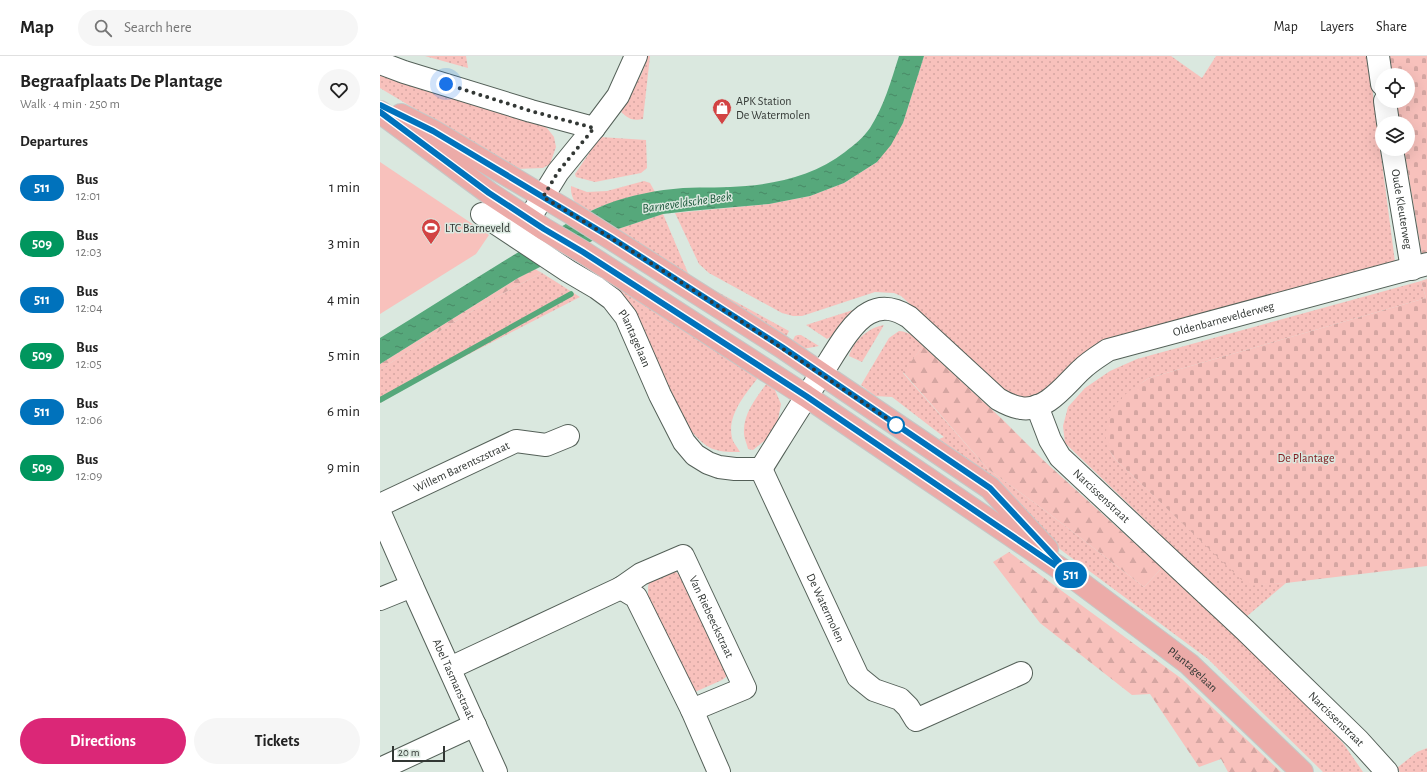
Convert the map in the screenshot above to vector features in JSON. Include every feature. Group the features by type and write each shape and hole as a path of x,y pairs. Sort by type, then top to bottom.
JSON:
{"main road":[{"name":"Plantagelaan","path":"380,105 433,131 610,237 821,374 990,488 1074,578"},
{"name":"Plantagelaan","path":"380,112 489,193 806,396 1074,578 1189,664 1302,772"}],"street":[{"path":"536,224 543,197 558,172 618,96 636,56"},
{"path":"1378,56 1380,68"},
{"path":"380,63 404,72 531,111 594,128"},
{"name":"Oude Kleuterweg","path":"1394,156 1419,267"},
{"name":"Plantagelaan","path":"482,214 612,299 626,317 660,395 684,442 695,455 708,463 719,467 761,469"},
{"name":"Oldenbarnevelderweg","path":"1037,406 1052,399 1082,368 1108,350 1419,267"},
{"path":"761,469 806,396 860,318 880,308 898,311 911,320 998,399 1010,406 1022,409 1037,406"},
{"name":"Narcissenstraat","path":"1037,406 1050,440 1060,457 1245,630 1358,740 1387,772"},
{"name":"Willem Barentszstraat","path":"380,505 516,441 546,445 568,436"},
{"name":"De Watermolen","path":"761,469 858,677 874,690 900,699 908,707 916,720 1021,673"},
{"path":"380,513 412,586 380,599"},
{"name":"Van Riebeeckstraat","path":"450,668 621,588 642,574 683,556 745,688 692,710"},
{"name":"Abel Tasmanstraat","path":"412,586 496,772"},
{"path":"621,588 636,597 692,710 719,772"},
{"path":"380,769 475,725"}],"green space":[{"path":"425,56 466,56 468,68"},
{"path":"648,56 650,56 643,119 633,120 621,112 642,73"},
{"path":"924,56 1171,56 1202,78 1216,56 1368,56 1376,116 1375,156 1381,156 1395,262 1102,342 1048,390 1030,397 1018,397 1003,389 901,296 894,293 875,292 802,316 793,316 782,313 709,273 699,264 675,213 769,204 810,196 844,183 877,162 903,123"},
{"path":"1388,56 1427,56 1427,253 1422,255 1405,156 1415,156 1415,116 1398,116 1397,108 1415,108 1415,68 1391,68"},
{"path":"380,75 530,119 547,128 554,137 556,147 550,164 543,168 515,169 380,88"},
{"path":"600,137 646,140 647,168 641,173 595,182 576,177 575,174"},
{"name":"LTC Barneveld","path":"380,162 489,235 476,254 380,314"},
{"path":"644,181 650,183 655,192 610,203 585,213 579,208 571,190 571,186 587,192 607,191"},
{"path":"663,214 688,273 694,279 789,331 784,341 612,231"},
{"path":"578,256 757,374 757,379 737,408 732,424 731,432 733,441 740,452 712,449 691,431"},
{"path":"535,269 542,273 480,307 380,370 380,364 518,278"},
{"path":"542,273 580,297 438,370 380,403 380,370 480,307"},
{"name":"De Plantage","path":"1427,279 1427,566 1286,583 1248,586 1115,459 1108,448 1106,443 1106,431 1114,408 1120,399 1149,378 1426,298 1421,281"},
{"path":"1421,281 1426,298 1149,378 1127,394 1116,407 1109,423 1108,433 1109,449 1115,459 1248,585 1286,583 1246,617 1065,443 1063,426 1068,407 1085,388 1110,371 1137,359"},
{"path":"853,310 834,335 827,339 806,325"},
{"path":"884,325 862,362 849,356 854,345 862,336 872,329"},
{"path":"899,331 910,334 923,346 903,373 988,469 1047,512 1144,587 1162,568 1269,668 1343,743 1363,772 1323,772 1208,659 1061,550 934,441 944,437 892,397 875,396 861,385 889,338"},
{"path":"801,335 819,346 803,349 791,344 795,336"},
{"path":"923,346 1002,419 1043,460 1162,568 1144,587 1047,512 988,469 903,372"},
{"path":"767,383 775,390 781,404 778,420 769,437 753,450 748,449 744,435 746,419 751,406"},
{"path":"1009,552 1182,679 1281,772 1228,772 1221,759 1199,767 1150,694 1132,695 1040,623 993,562"},
{"path":"662,572 676,572 685,581 727,672 726,677 722,680 695,692 648,596 650,578"},
{"path":"1427,748 1427,772 1400,772 1397,768 1417,752"}],"water":[{"name":"Barneveldsche Beek","path":"899,56 924,56 903,123 891,145 877,162 844,183 810,196 769,204 663,214 612,231 518,278 380,364 380,338 527,247 596,208 625,198 664,190 683,188 738,187 772,183 811,172 834,160 858,141 875,120 890,84"}],"waterway":[{"path":"380,400 571,294"}],"bus line":[{"name":"511","path":"380,105 433,131 610,237 782,347 990,488 1074,578 806,396 489,193 380,112"}],"place":[{"name":"APK Station De Watermolen","path":"722,125"},
{"name":"LTC Barneveld","path":"431,245"}],"route":[{"path":"446,84 531,111 594,128 558,172 543,197 610,237 782,347 900,427 896,425"}]}
